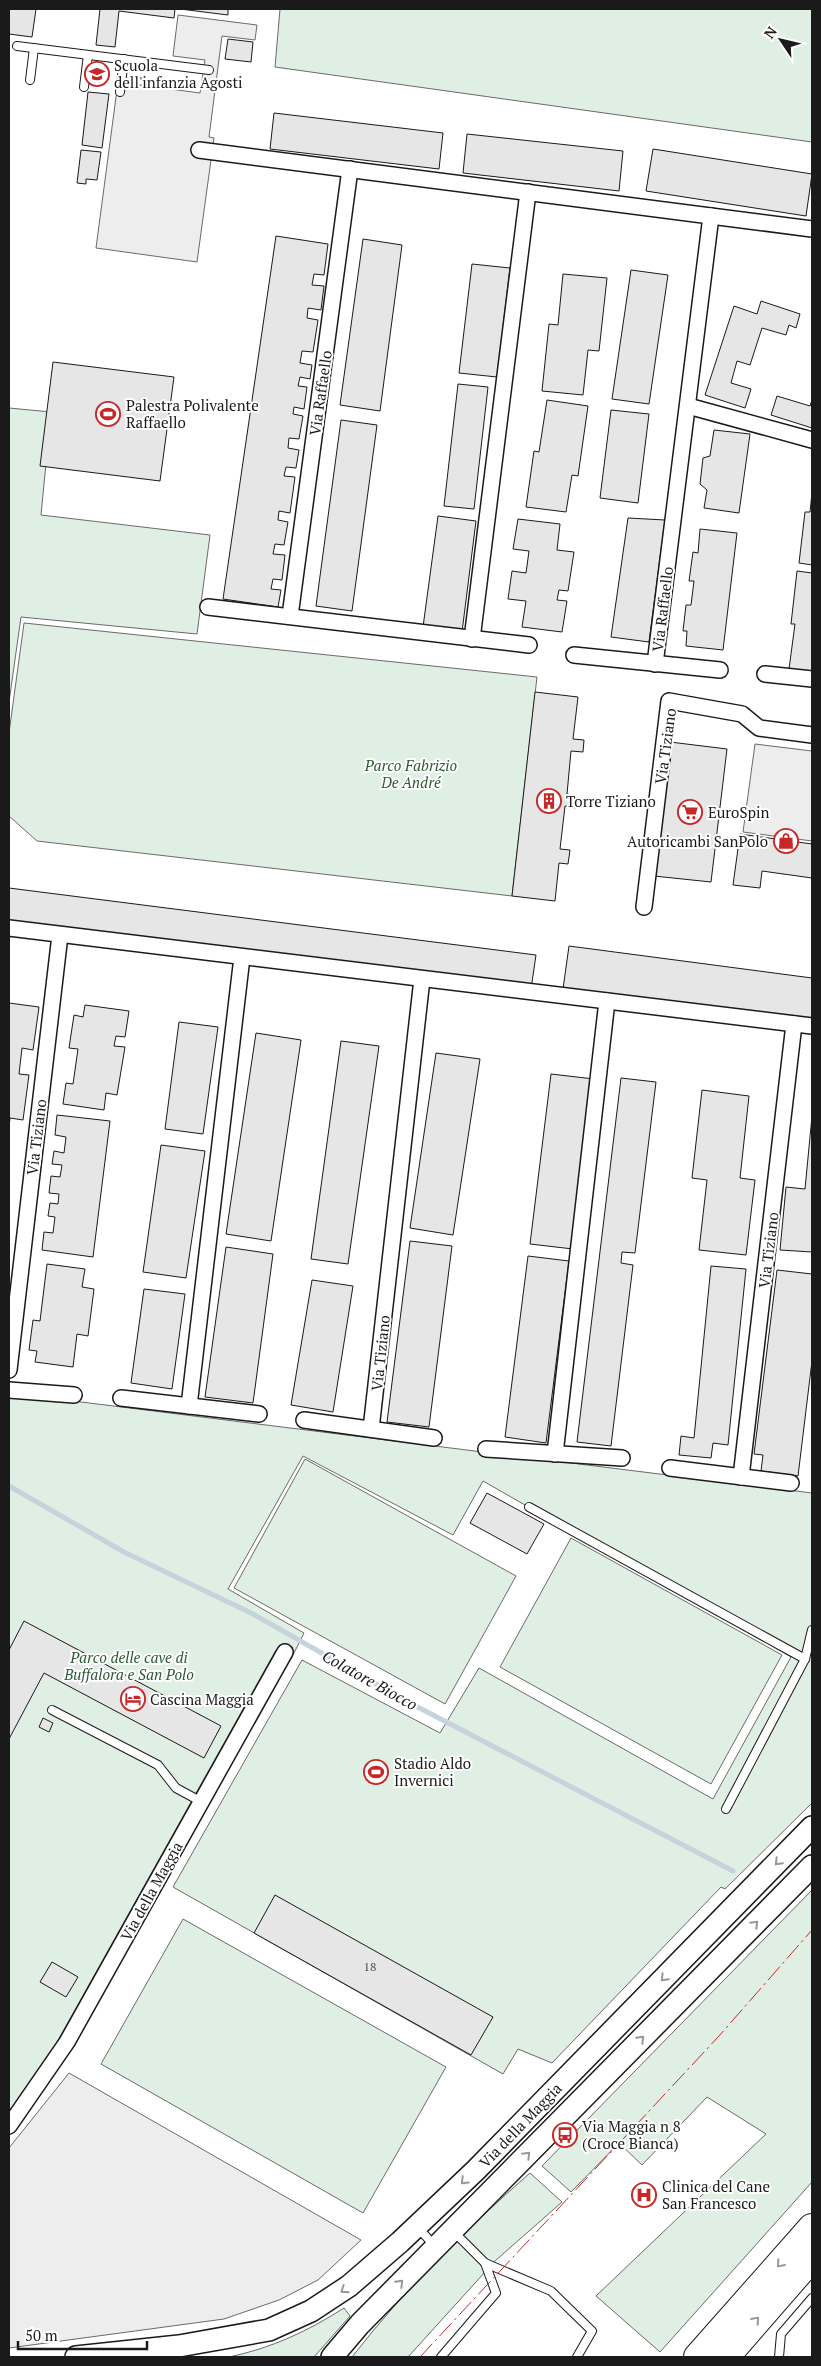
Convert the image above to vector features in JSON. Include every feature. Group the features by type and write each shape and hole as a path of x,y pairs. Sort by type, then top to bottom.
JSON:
{"highway":[{"path":"698,2357 812,2228"},
{"path":"724,2357 812,2257"}],"street":[{"path":"199,150 812,230"},
{"name":"Via Raffaello","path":"290,616 350,169"},
{"path":"472,639 528,192"},
{"name":"Via Raffaello","path":"655,664 711,216"},
{"path":"688,406 812,440"},
{"path":"208,607 529,645"},
{"name":"Via Raffaello","path":"574,655 720,670"},
{"path":"765,674 812,679"},
{"name":"Via Tiziano","path":"644,907 669,701 742,714 759,728 812,735"},
{"path":"9,928 812,1026"},
{"name":"Via Tiziano","path":"9,1370 60,935"},
{"path":"189,1406 242,957"},
{"name":"Via Tiziano","path":"371,1429 422,979"},
{"path":"555,1454 607,1001"},
{"name":"Via Tiziano","path":"741,1477 794,1024"},
{"path":"9,1390 74,1395"},
{"path":"121,1398 259,1414"},
{"path":"304,1420 434,1438"},
{"path":"486,1449 622,1458"},
{"path":"670,1468 792,1483"},
{"name":"Via della Maggia","path":"9,2126 67,2042 285,1652"},
{"name":"Via della Maggia","path":"332,2357 360,2324 436,2247 455,2212 812,1827"},
{"name":"Via della Maggia","path":"76,2357 179,2346 269,2330 311,2311 349,2286 416,2227 455,2212 812,1866"},
{"path":"179,2346 197,2357"}],"lane":[{"path":"18,46 209,70"},
{"path":"30,80 34,48"},
{"path":"84,87 88,55"},
{"path":"120,92 124,59"},
{"path":"529,1507 805,1659"},
{"path":"726,1809 805,1659 812,1630"},
{"path":"52,1710 158,1765 176,1788 200,1801"},
{"path":"441,2357 496,2293 485,2263 455,2212"},
{"path":"416,2227 436,2247"},
{"path":"485,2263 551,2291 592,2331 577,2357"},
{"path":"779,2357 781,2334 812,2298"}],"green space":[{"path":"280,9 812,9 812,142 275,67"},
{"path":"9,408 51,412 41,515 210,535 197,634 21,617 9,702"},
{"name":"Parco Fabrizio De André","path":"24,623 537,677 512,896 37,841 9,816 9,733"},
{"name":"Parco delle cave di Buffalora e San Polo","path":"9,1393 812,1493 812,1803 725,1889 721,1887 552,2063 518,2049 503,2074 173,1887 302,1660 440,1733 479,1668 713,1799 791,1657 483,1481 453,1535 303,1456 228,1589 304,1633 291,1659 276,1650 47,2060 9,2116"},
{"path":"305,1459 516,1576 445,1704 234,1588"},
{"path":"571,1538 782,1655 711,1784 500,1667"},
{"path":"812,1890 812,2182 660,2352 596,2296 766,2134 707,2097 642,2165 619,2143 571,2192 542,2166"},
{"path":"183,1919 446,2067 363,2213 101,2064"},
{"path":"530,2173 562,2202 495,2261 408,2357 352,2357 436,2261"},
{"path":"344,2308 350,2316 314,2357 229,2357 275,2344 317,2324"}],"shaded area":[{"path":"178,15 257,25 255,40 222,36 209,137 214,138 197,262 96,248 118,82 200,93 205,60 173,56"},
{"path":"755,744 812,751 812,841 743,832"},
{"path":"69,2073 361,2240 318,2280 279,2300 224,2319 9,2348 9,2148"}],"building":[{"path":"9,9 36,9 32,37 9,34"},
{"path":"100,9 175,9 174,18 119,11 115,47 96,45"},
{"path":"180,9 228,9 228,15"},
{"path":"228,39 253,42 251,62 225,59"},
{"path":"88,92 109,94 102,148 82,145"},
{"path":"274,113 443,133 439,169 270,149"},
{"path":"467,134 623,151 619,191 463,173"},
{"path":"653,149 812,174 806,216 646,191"},
{"path":"81,150 101,152 97,180 86,179 86,184 77,183"},
{"path":"276,236 328,244 324,275 314,274 312,285 324,286 321,310 308,308 307,318 318,320 313,352 302,351 300,363 312,365 310,379 300,377 298,386 307,387 304,409 294,407 293,414 303,416 299,439 289,438 288,448 299,450 296,468 286,467 284,476 295,477 290,513 279,511 278,520 288,522 284,545 275,544 273,554 285,555 282,580 273,579 271,589 281,590 278,607 223,599"},
{"path":"363,239 402,245 380,411 340,405"},
{"path":"472,264 510,268 497,377 459,373"},
{"path":"631,270 668,275 649,404 612,399"},
{"path":"563,274 607,278 599,351 588,350 583,395 542,391 549,324 558,325"},
{"path":"761,301 800,314 796,328 789,325 786,335 762,328 750,365 737,361 731,383 751,389 745,408 705,395 734,306 757,314"},
{"path":"53,362 174,377 160,481 40,466"},
{"path":"458,384 488,387 474,509 444,506"},
{"path":"777,396 810,406 812,400 812,428 771,415"},
{"path":"547,400 588,406 578,476 572,475 566,512 526,507 534,451 539,452"},
{"path":"611,410 649,414 638,503 600,498"},
{"path":"341,420 377,425 352,611 316,606"},
{"path":"714,430 750,434 739,513 704,508 707,490 700,484 703,458 710,456"},
{"path":"812,493 812,565 799,563 805,512 810,512"},
{"path":"438,516 476,521 462,632 423,627"},
{"path":"628,518 665,520 649,642 611,637"},
{"path":"518,519 560,524 557,550 574,552 568,591 559,590 557,600 567,601 562,632 522,627 526,601 508,599 512,571 526,573 529,551 513,549"},
{"path":"700,529 737,533 723,650 686,646 687,631 683,631 686,605 691,605 694,581 689,581 693,552 698,553"},
{"path":"797,571 812,573 812,672 789,669 795,624 791,624"},
{"name":"Torre Tiziano","path":"535,692 578,697 573,739 584,740 583,752 571,751 567,794 576,796 575,808 565,806 560,849 570,850 568,864 559,863 555,901 512,896"},
{"name":"EuroSpin","path":"670,742 727,749 711,882 654,876"},
{"path":"740,834 812,844 812,878 762,871 760,888 733,885"},
{"path":"9,888 536,955 531,989 9,923"},
{"path":"569,946 812,978 812,1021 563,989"},
{"path":"9,1003 39,1007 33,1050 22,1048 19,1074 29,1075 23,1120 10,1118 9,1128"},
{"path":"85,1005 129,1011 125,1037 116,1036 114,1046 125,1047 117,1095 106,1093 104,1110 63,1104 66,1083 73,1084 78,1049 69,1048 74,1015 83,1017"},
{"path":"179,1022 218,1027 203,1134 165,1129"},
{"path":"256,1033 301,1040 271,1241 226,1234"},
{"path":"341,1041 379,1046 348,1264 311,1259"},
{"path":"436,1053 480,1059 453,1235 410,1228"},
{"path":"551,1074 594,1079 573,1249 530,1244"},
{"path":"621,1078 656,1082 635,1253 622,1252 621,1263 633,1265 611,1446 577,1442"},
{"path":"702,1090 749,1096 740,1178 755,1180 746,1255 699,1250 707,1180 692,1178"},
{"path":"57,1115 110,1121 93,1257 42,1250 44,1232 53,1233 55,1217 48,1216 50,1203 58,1204 59,1194 49,1193 51,1176 60,1177 62,1165 52,1164 54,1151 64,1153 66,1137 55,1135"},
{"path":"812,1116 812,1252 780,1250 786,1187 805,1189"},
{"path":"161,1145 205,1151 186,1278 143,1272"},
{"path":"410,1241 452,1246 429,1427 387,1422"},
{"path":"226,1247 273,1254 253,1403 205,1397"},
{"path":"528,1256 569,1261 546,1443 505,1437"},
{"path":"47,1264 85,1269 82,1287 94,1289 88,1336 77,1334 73,1367 35,1362 37,1351 29,1350 33,1320 40,1321"},
{"path":"711,1266 746,1269 728,1445 713,1443 711,1458 679,1455 681,1436 694,1438"},
{"path":"777,1270 812,1274 812,1361 798,1476 761,1471 763,1455 754,1454"},
{"path":"312,1280 353,1286 333,1412 291,1405"},
{"path":"144,1289 185,1294 172,1389 131,1383"},
{"path":"487,1493 544,1524 527,1554 470,1523"},
{"name":"Cascina Maggia","path":"24,1621 221,1726 204,1758 44,1673 9,1739 9,1650"},
{"path":"43,1718 53,1723 49,1732 39,1727"},
{"path":"275,1895 493,2017 471,2055 254,1933"},
{"path":"52,1962 78,1977 66,1997 40,1982"}],"waterway":[{"name":"Colatore Biocco","path":"9,1486 124,1552 251,1613 406,1701 733,1871"}],"power":[{"path":"420,2357 719,2036 812,1930"}],"place":[{"name":"Scuola dell'infanzia Agosti","path":"97,74"},
{"name":"Palestra Polivalente Raffaello","path":"108,414"},
{"name":"Torre Tiziano","path":"549,801"},
{"name":"EuroSpin","path":"690,812"},
{"name":"Autoricambi SanPolo","path":"786,841"},
{"name":"Cascina Maggia","path":"133,1699"},
{"name":"Stadio Aldo Invernici","path":"376,1772"},
{"name":"Via Maggia n 8 (Croce Bianca)","path":"565,2135"},
{"name":"Clinica del Cane San Francesco","path":"644,2195"}]}
